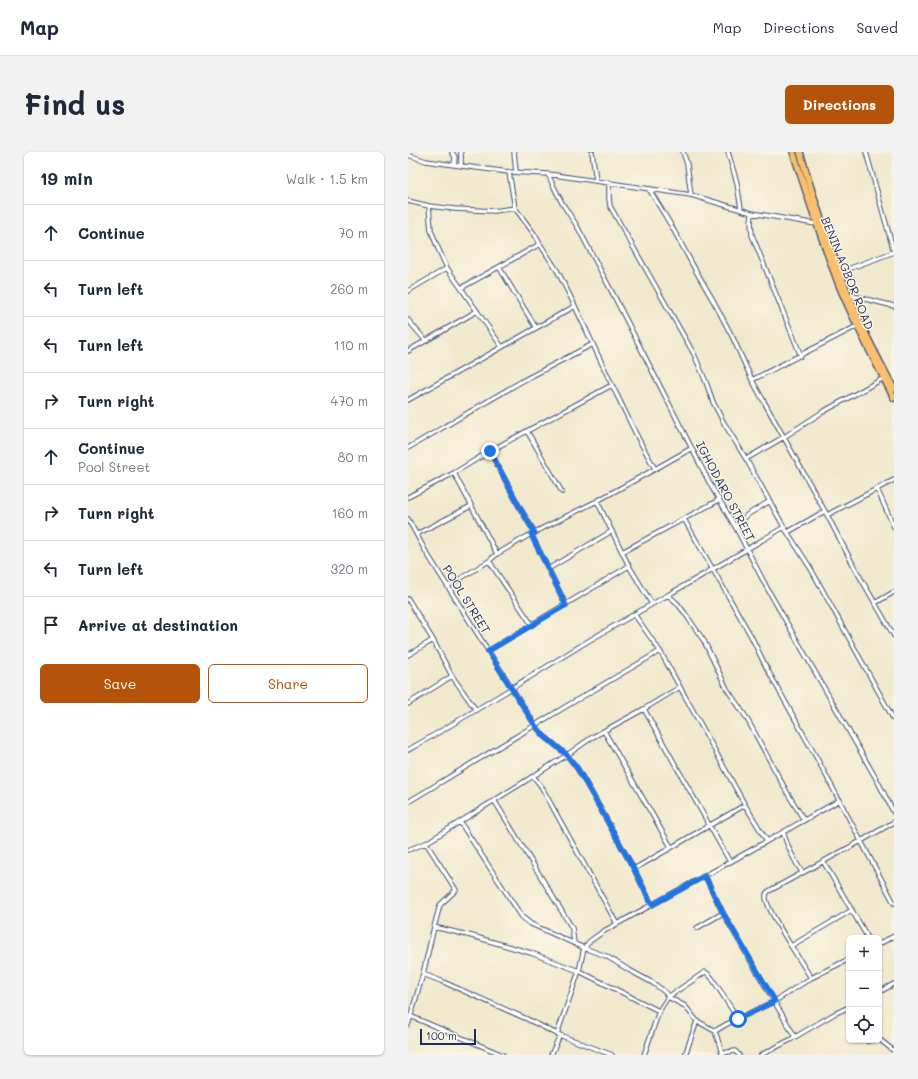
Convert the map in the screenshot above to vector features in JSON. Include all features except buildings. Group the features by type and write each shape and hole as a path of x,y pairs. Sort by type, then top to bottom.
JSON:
{"highway":[{"name":"BENIN AGBOR ROAD","path":"793,152 816,224 839,286 857,326 894,398"},
{"name":"BENIN AGBOR ROAD","path":"800,152 818,213 849,295 861,324 894,389"}],"street":[{"path":"452,152 455,158 454,164"},
{"path":"461,152 461,165"},
{"path":"514,152 516,172"},
{"path":"592,152 596,180"},
{"path":"683,152 691,195"},
{"path":"728,152 737,183 741,209"},
{"path":"840,272 894,252 866,152"},
{"path":"408,155 426,160 509,172 548,174 596,180 691,195 752,213 816,224"},
{"path":"509,172 515,208 535,235 558,272 638,438 655,469"},
{"name":"IGHODARO STREET","path":"548,174 562,203 577,226 595,260 719,500 736,528 771,595 892,806 894,813"},
{"path":"609,182 610,206 687,342 703,375 718,413 784,527 811,569 894,720"},
{"path":"649,189 714,302 733,338 752,380 856,570 894,636"},
{"path":"408,201 429,206 455,209 494,211 515,208"},
{"path":"429,206 431,230 447,268 502,347"},
{"path":"752,213 752,235 801,356"},
{"path":"461,288 540,244"},
{"path":"408,291 447,268"},
{"path":"499,268 536,328"},
{"path":"849,295 894,306"},
{"path":"408,400 575,306"},
{"path":"408,351 477,311"},
{"path":"408,320 426,341"},
{"path":"752,380 857,326"},
{"path":"408,448 524,380 593,344"},
{"path":"746,459 884,378"},
{"path":"408,497 454,473 527,430 612,385"},
{"path":"527,430 562,492"},
{"path":"448,586 489,561 497,554 692,448"},
{"path":"490,451 533,534 566,605"},
{"path":"454,473 497,554"},
{"path":"788,532 894,480"},
{"path":"877,489 894,527"},
{"path":"622,552 719,500"},
{"path":"596,501 629,566 652,604"},
{"path":"736,528 747,515 770,501"},
{"path":"417,534 471,506"},
{"name":"POOL STREET","path":"408,519 426,552 535,725 543,735 567,755 591,792 634,869 652,905"},
{"path":"684,519 751,636 766,667 840,800 894,903"},
{"path":"408,750 634,614 713,570 784,527"},
{"path":"548,569 612,531"},
{"path":"489,561 532,625"},
{"path":"488,651 629,566"},
{"path":"875,603 894,592"},
{"path":"668,595 677,603 704,641 727,689 746,717 804,820"},
{"path":"408,599 410,607 433,640 452,676 476,710"},
{"path":"634,614 660,651 745,805 768,841"},
{"path":"408,655 433,640"},
{"path":"408,802 430,787 660,651"},
{"path":"408,704 452,676"},
{"path":"408,850 426,843 567,755 591,738 680,687"},
{"path":"644,709 730,862"},
{"path":"604,731 671,847"},
{"path":"533,776 617,924"},
{"path":"494,800 572,928 574,943"},
{"path":"551,1055 579,971 584,948 595,938 617,924 840,800"},
{"path":"634,869 745,805"},
{"path":"460,822 522,917 531,924 584,948 606,956 653,983 668,997 685,1006 697,1021 715,1031 722,1054 735,1051 739,1055"},
{"path":"811,978 769,907 765,898 766,894 802,872 894,822"},
{"path":"783,832 788,849 802,872"},
{"path":"408,1025 423,974 440,906 456,889 426,843"},
{"path":"823,861 866,935"},
{"path":"705,876 723,913 795,1037"},
{"path":"791,946 852,910"},
{"path":"697,928 723,913"},
{"path":"434,927 532,953 579,971 659,1011"},
{"path":"882,942 894,936"},
{"path":"715,1031 775,1001 811,978 846,960"},
{"path":"644,1055 659,1011 668,997 705,972 712,978 738,1019"},
{"path":"423,974 441,980 558,1034 612,1055"},
{"path":"882,990 894,984"},
{"path":"762,1055 846,1008"},
{"path":"410,1016 503,1055"},
{"path":"685,1055 697,1021"},
{"path":"882,1041 894,1051"}],"route":[{"path":"490,451 535,533 531,534 566,605 488,651 535,725 543,735 567,755 577,768 634,869 652,905 705,876 723,913 775,1001 738,1019"}]}
